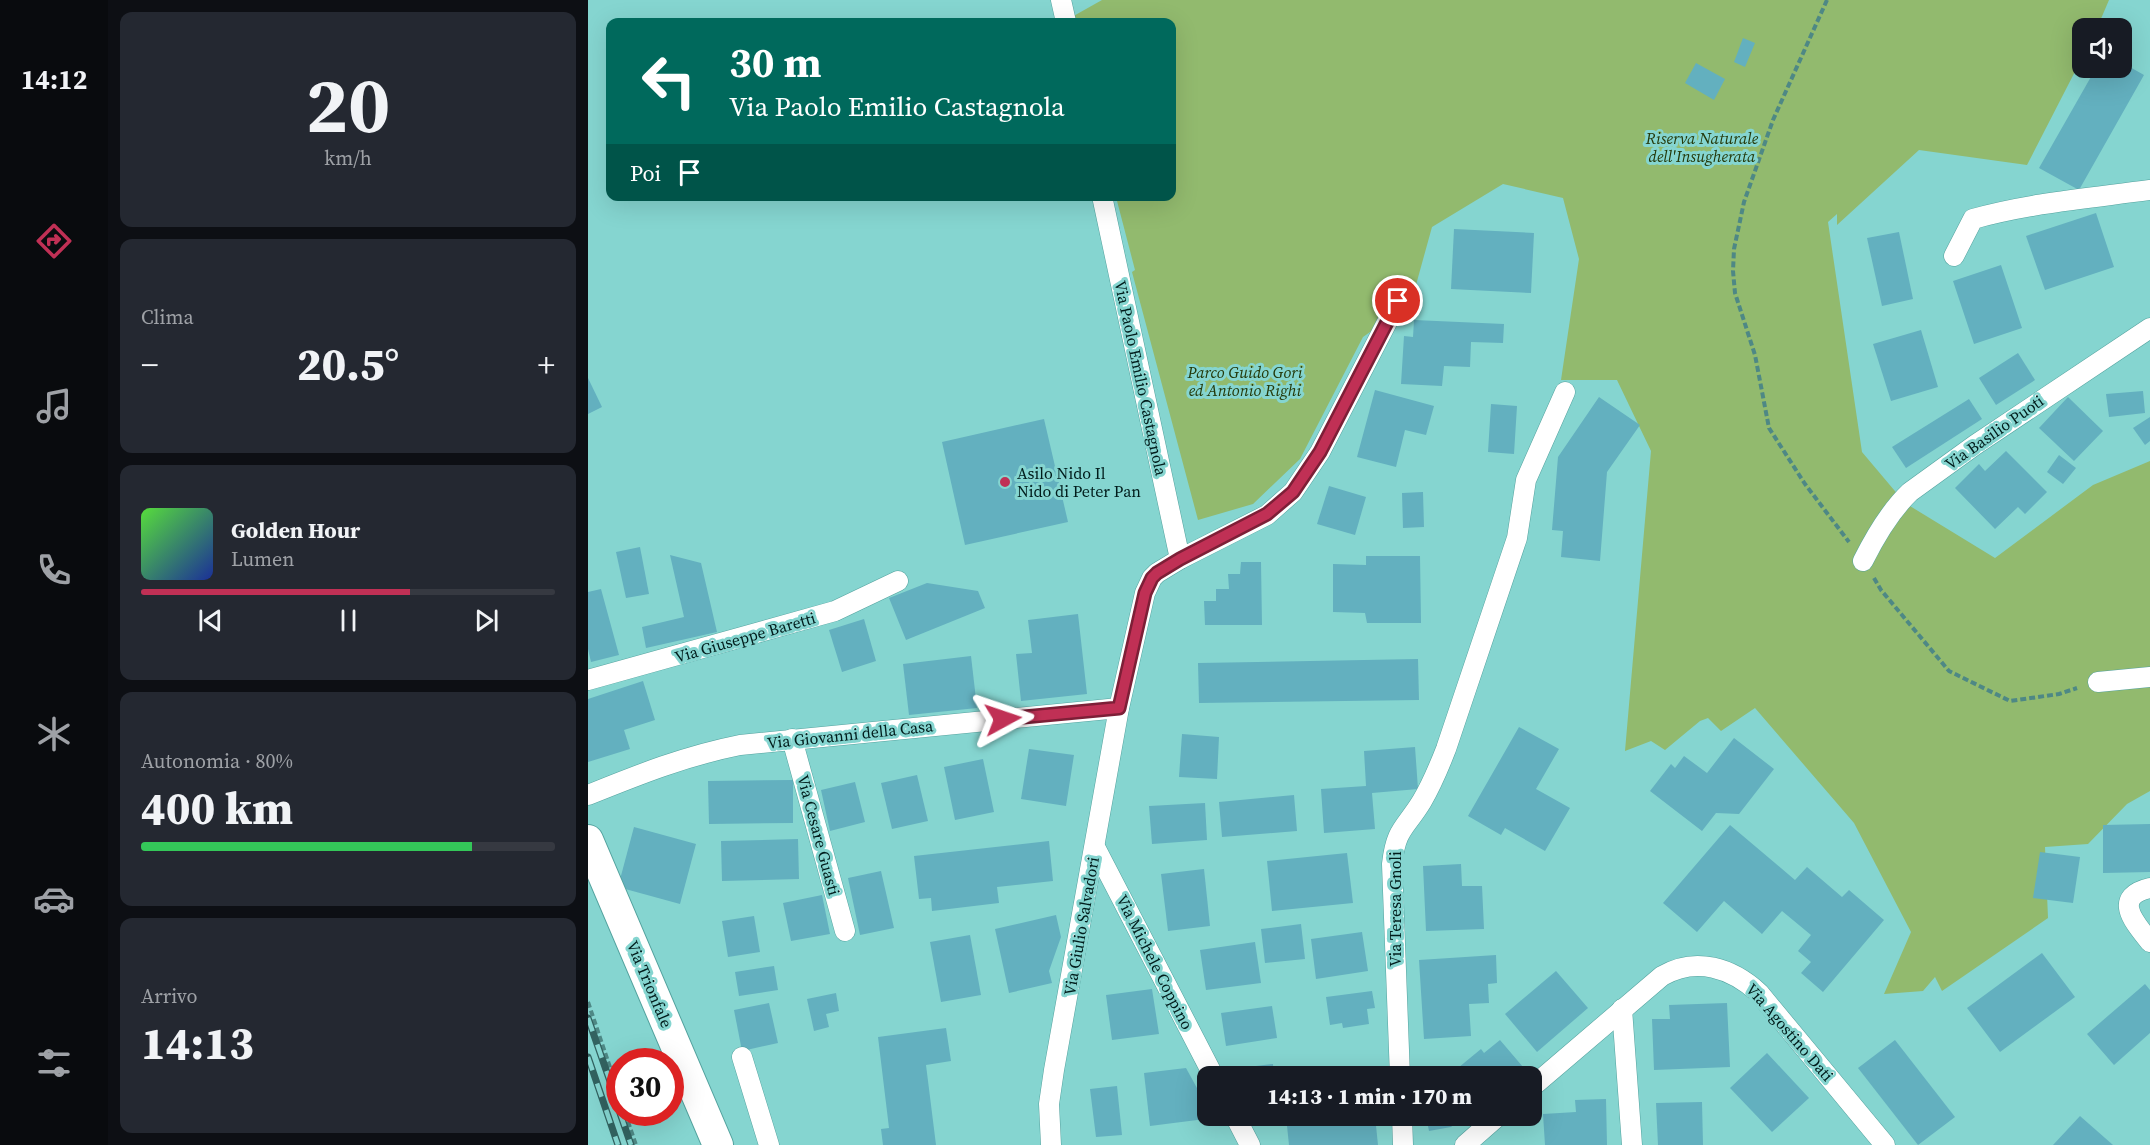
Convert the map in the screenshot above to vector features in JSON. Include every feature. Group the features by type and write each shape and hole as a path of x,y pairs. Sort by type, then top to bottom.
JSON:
{"main road":[{"name":"Via Trionfale","path":"588,840 599,881 718,1145"}],"street":[{"path":"1061,0 1065,18"},
{"path":"1954,256 1973,219 2033,206 2150,190"},
{"name":"Via Paolo Emilio Castagnola","path":"1103,201 1180,559"},
{"path":"1119,708 1145,593 1152,578 1180,559 1267,514 1293,492 1320,452 1398,301"},
{"name":"Via Basilio Puoti","path":"1863,561 1887,520 1910,492 1975,444 2150,328"},
{"name":"Via Teresa Gnoli","path":"1399,1066 1394,951 1392,864 1394,849 1402,828 1434,780 1446,749 1516,538 1526,480 1565,392"},
{"name":"Via Giuseppe Baretti","path":"588,680 836,611 898,581"},
{"path":"2098,682 2150,676"},
{"name":"Via Giovanni della Casa","path":"588,795 660,766 698,754 740,745 1119,708"},
{"name":"Via Giulio Salvadori","path":"1051,1145 1049,1104 1051,1088 1119,708"},
{"name":"Via Cesare Guasti","path":"792,739 845,931"},
{"name":"Via Michele Coppino","path":"1095,847 1208,1066"},
{"path":"2150,888 2134,896 2128,907 2132,919 2150,942"},
{"name":"Via Agostino Dati","path":"1542,1078 1662,976 1677,969 1707,967 1720,969 1734,974 1766,1001 1885,1145"},
{"path":"1622,1009 1632,1145"},
{"path":"742,1057 769,1145"},
{"path":"1240,1126 1250,1145"},
{"path":"1402,1126 1403,1145"},
{"path":"1465,1145 1487,1126"}],"path":[{"path":"1735,293 1734,249 1744,202 1773,120 1827,0"},
{"path":"588,1002 606,1055"},
{"path":"629,1126 636,1145"}],"green space":[{"name":"Riserva Naturale dell'Insugherata","path":"1102,0 2109,0 2101,18 2072,18 2072,77 2027,165 1919,150 1837,225 1837,214 1828,222 1862,452 1905,503 1995,558 2093,485 2150,461 2150,791 2127,804 2088,844 2045,847 2048,918 1942,991 1935,977 1923,991 1884,994 1911,932 1854,823 1755,708 1721,731 1708,718 1700,721 1665,750 1651,741 1625,751 1651,451 1617,380 1561,380 1579,259 1563,198 1503,184 1432,227 1411,303 1363,337 1300,459 1253,504 1198,520 1132,272 1135,270 1117,201 1176,201 1176,18 1070,18"}],"building":[{"path":"1743,38 1755,43 1745,67 1734,62"},
{"path":"1696,63 1725,79 1714,100 1685,83"},
{"path":"2132,68 2144,75 2079,190 2039,168 2090,78 2132,78"},
{"path":"2096,213 2114,267 2045,290 2026,236"},
{"path":"1454,229 1534,233 1531,293 1451,289"},
{"path":"1899,232 1913,299 1882,306 1867,238"},
{"path":"2001,265 2022,328 1974,344 1953,281"},
{"path":"1414,320 1504,324 1503,343 1471,342 1470,367 1444,366 1442,386 1401,384 1404,336 1413,337"},
{"path":"1921,330 1938,387 1891,401 1873,344"},
{"path":"2018,353 2035,380 1996,405 1979,378"},
{"path":"588,378 602,407 588,414"},
{"path":"1375,390 1434,406 1426,435 1405,430 1396,467 1357,457"},
{"path":"2143,391 2145,413 2109,417 2106,394"},
{"path":"1599,397 1640,425 1607,472 1600,561 1561,557 1563,531 1552,530 1558,457"},
{"path":"2068,397 2103,431 2074,461 2039,428"},
{"path":"1969,399 1982,419 1906,468 1892,447"},
{"path":"1491,404 1517,406 1514,454 1488,452"},
{"path":"2150,417 2150,441 2145,445 2133,428"},
{"name":"Asilo Nido Il Nido di Peter Pan","path":"1044,419 1068,522 965,545 942,442"},
{"path":"2006,451 2047,492 2025,514 2018,507 1995,529 1955,488 1979,464 1985,471"},
{"path":"2059,455 2076,468 2063,484 2047,472"},
{"path":"1329,486 1366,497 1355,535 1317,524"},
{"path":"1423,492 1424,527 1403,528 1402,493"},
{"path":"640,547 649,594 626,598 616,552"},
{"path":"670,555 701,563 717,632 646,648 642,627 684,617"},
{"path":"1366,556 1420,556 1421,623 1367,623 1365,613 1333,612 1333,564 1366,565"},
{"path":"1241,562 1261,562 1262,625 1205,625 1204,601 1216,601 1216,589 1229,589 1228,574 1240,574"},
{"path":"927,583 978,591 985,608 906,640 889,598"},
{"path":"601,589 619,655 591,662 588,649 588,592"},
{"path":"1078,614 1087,694 1021,701 1016,654 1032,653 1028,620"},
{"path":"864,619 876,661 842,672 829,630"},
{"path":"971,656 977,708 909,715 903,664"},
{"path":"1418,659 1419,700 1199,703 1198,663"},
{"path":"643,681 655,720 624,730 630,749 588,762 588,699"},
{"path":"1519,727 1559,749 1536,789 1570,808 1545,851 1505,828 1501,835 1468,816"},
{"path":"1182,734 1219,737 1217,779 1179,777"},
{"path":"1734,738 1774,769 1739,814 1716,813 1702,831 1650,791 1671,764 1675,768 1684,756 1707,773"},
{"path":"1415,747 1418,789 1372,793 1375,829 1324,833 1321,789 1366,786 1364,751"},
{"path":"1029,749 1074,755 1066,806 1021,799"},
{"path":"983,759 994,812 955,820 944,767"},
{"path":"917,775 928,821 892,829 881,783"},
{"path":"793,780 793,823 709,824 708,781"},
{"path":"855,782 865,822 830,831 821,790"},
{"path":"1294,795 1297,831 1222,837 1219,802"},
{"path":"1205,803 1207,840 1152,844 1149,806"},
{"path":"2150,824 2150,872 2103,873 2103,825"},
{"path":"1730,825 1795,880 1807,867 1842,897 1849,890 1884,920 1823,992 1801,973 1811,962 1798,951 1811,935 1782,911 1762,934 1724,901 1697,932 1663,903"},
{"path":"634,827 696,844 680,904 618,887"},
{"path":"798,839 799,879 722,881 721,841"},
{"path":"1049,841 1053,881 997,887 999,903 932,911 931,898 919,899 914,856"},
{"path":"2040,852 2080,857 2073,903 2033,898"},
{"path":"1347,853 1353,903 1272,911 1267,861"},
{"path":"1461,864 1462,886 1482,886 1484,929 1426,931 1423,866"},
{"path":"1204,869 1210,926 1168,931 1161,874"},
{"path":"881,871 894,928 860,935 848,878"},
{"path":"822,895 830,934 791,941 783,903"},
{"path":"1056,915 1061,937 1049,971 1052,983 1009,993 995,929"},
{"path":"754,916 760,952 728,957 722,921"},
{"path":"1301,924 1305,959 1265,963 1261,929"},
{"path":"1362,932 1368,971 1316,979 1311,939"},
{"path":"970,935 981,995 941,1002 930,942"},
{"path":"1255,942 1261,983 1206,990 1200,950"},
{"path":"2042,953 2075,997 2000,1052 1967,1008"},
{"path":"1496,955 1497,983 1488,984 1489,1003 1469,1004 1471,1036 1424,1039 1419,960"},
{"path":"774,966 778,990 739,996 735,972"},
{"path":"1556,971 1588,1008 1537,1052 1505,1014"},
{"path":"2145,984 2150,990 2150,1033 2114,1065 2087,1034"},
{"path":"1152,989 1159,1034 1112,1040 1106,995"},
{"path":"1372,991 1375,1008 1367,1009 1369,1024 1343,1028 1342,1023 1330,1025 1326,997"},
{"path":"836,993 839,1011 826,1014 829,1027 814,1031 807,999"},
{"path":"769,1003 778,1043 742,1051 734,1010"},
{"path":"1727,1003 1730,1067 1654,1070 1652,1019 1670,1019 1669,1005"},
{"path":"1272,1006 1277,1038 1226,1046 1221,1013"},
{"path":"946,1028 951,1061 926,1065 936,1145 883,1145 881,1129 889,1128 878,1037"},
{"path":"1500,1040 1522,1066 1460,1066 1481,1049 1484,1053"},
{"path":"1895,1040 1955,1117 1918,1145 1858,1068"},
{"path":"1767,1053 1809,1098 1772,1132 1730,1088"},
{"path":"1186,1068 1197,1088 1197,1120 1150,1126 1144,1073"},
{"path":"1117,1086 1122,1135 1096,1137 1090,1089"},
{"path":"1606,1099 1607,1145 1545,1145 1543,1114 1576,1112 1575,1100"},
{"path":"1702,1102 1703,1145 1658,1145 1656,1103"},
{"path":"2080,1116 2113,1145 2053,1145"},
{"path":"1287,1126 1376,1126 1378,1145 1289,1145"},
{"path":"1428,1126 1452,1126 1451,1127 1429,1131"}],"railway":[{"path":"588,1018 606,1070"},
{"path":"588,1057 618,1145"},
{"path":"624,1126 631,1145"}],"place":[{"name":"Asilo Nido Il Nido di Peter Pan","path":"1005,482"}],"route":[{"path":"1003,719 1119,708 1145,593 1152,578 1180,559 1267,514 1293,492 1302,481 1336,423 1398,301"}],"park label":[{"name":"Parco Guido Gori ed Antonio Righi","path":"1245,381"}]}
